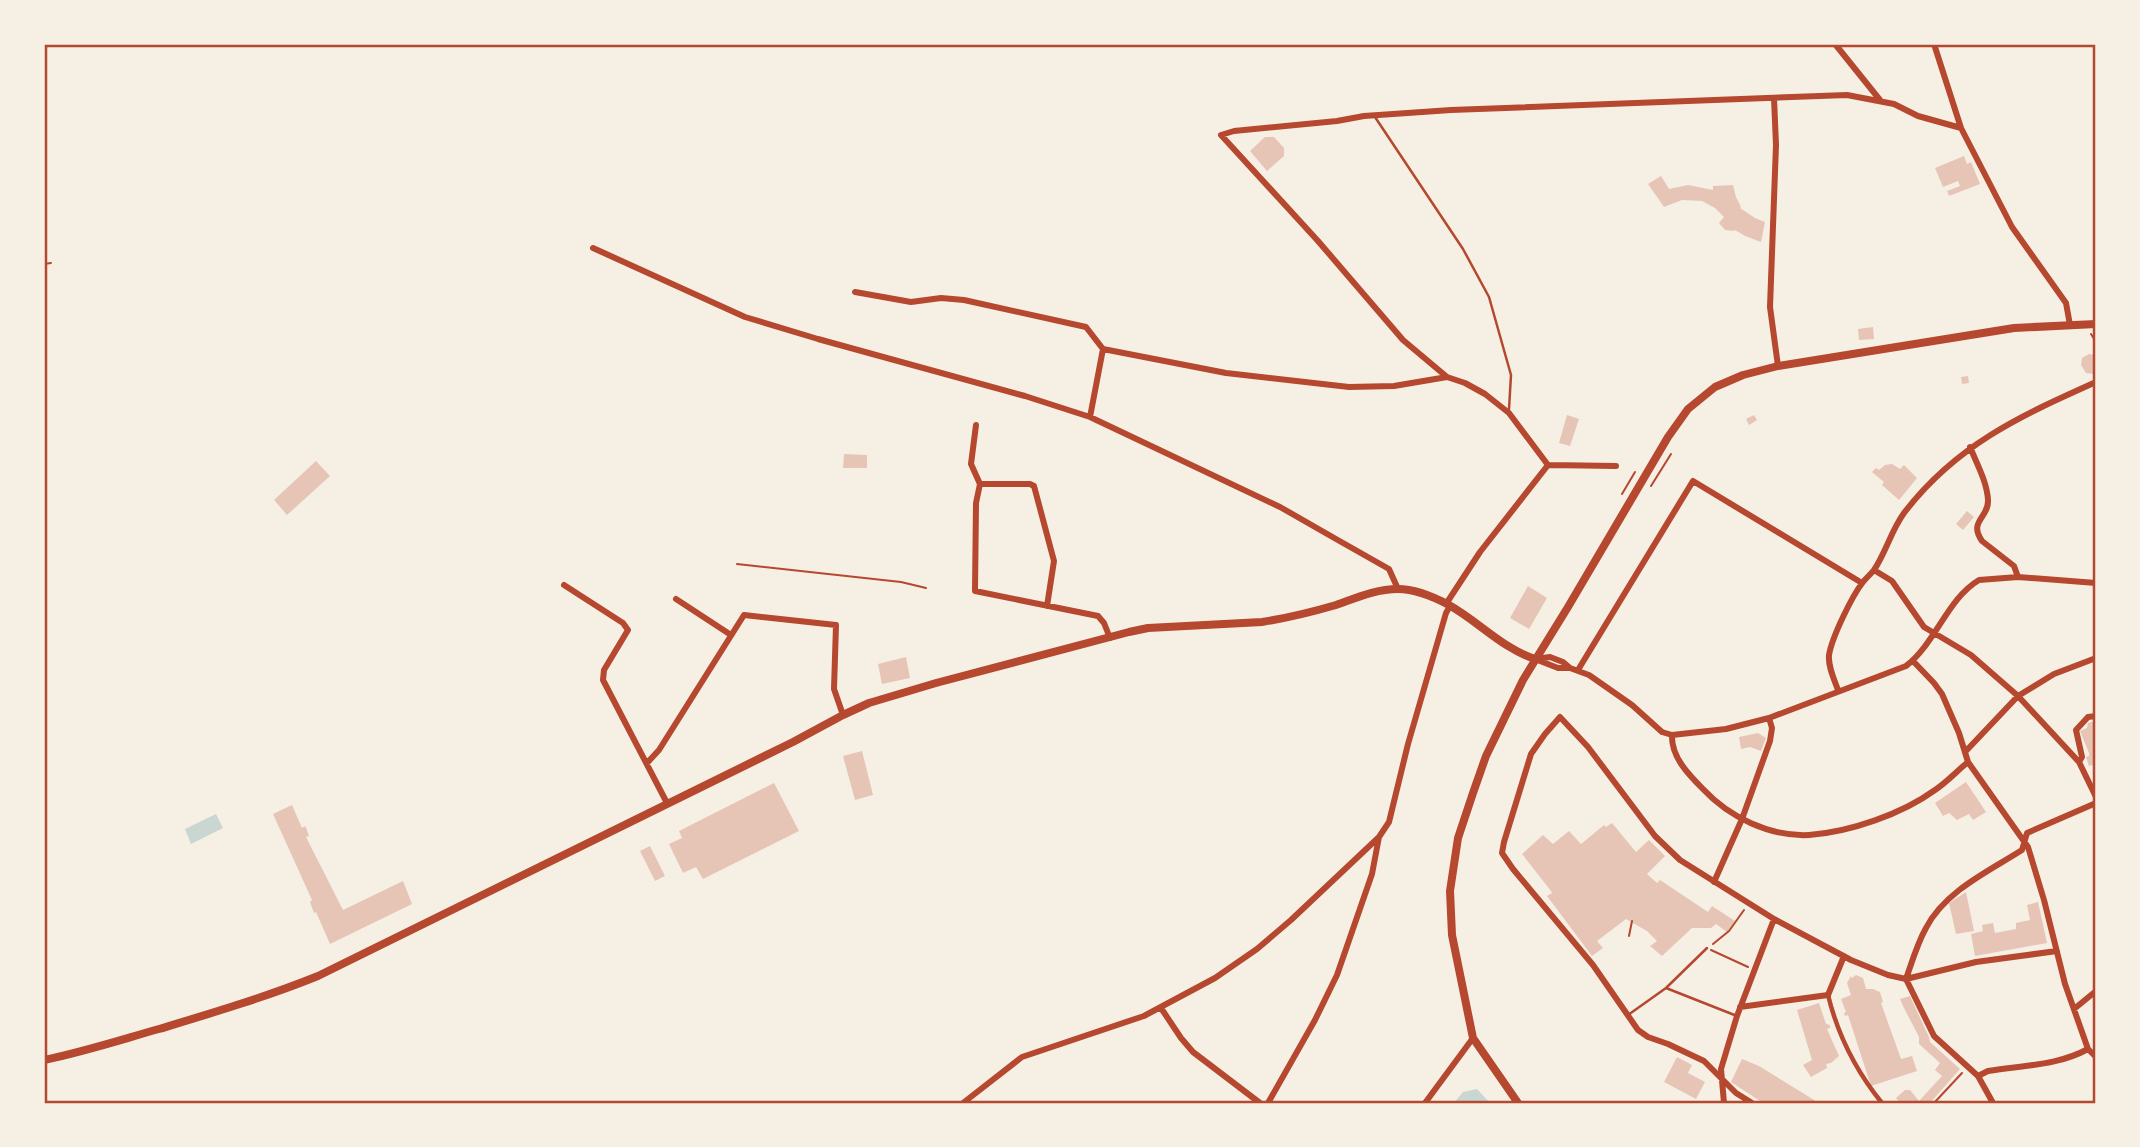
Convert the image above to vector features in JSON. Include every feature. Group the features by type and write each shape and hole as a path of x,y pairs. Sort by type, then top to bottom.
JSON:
{"main road":[{"path":"1518,1103 1473,1038 1452,935 1450,891 1458,838 1486,756 1523,680 1668,437 1688,409 1714,387 1778,366 2014,328 2096,324"},
{"path":"44,1060 104,1046 237,1005 318,976 843,715 869,703 936,683 1148,628 1282,619 1375,592 1398,589 1426,594 1448,605 1521,655 1535,659"}],"street":[{"path":"1835,44 1880,100"},
{"path":"1934,44 1961,128 2012,227 2066,303 2070,325"},
{"path":"1548,464 1509,413 1485,394 1447,377 1403,340 1318,241 1221,135 1234,131 1374,116 1537,106 1847,95 1894,104 1918,116 1961,128"},
{"path":"1774,98 1776,157 1770,307 1778,366"},
{"path":"593,247 746,317 1090,417 1299,518 1389,569 1398,589"},
{"path":"855,292 911,302 940,298 964,300 1086,327 1103,349 1226,373 1349,387 1394,386 1447,377"},
{"path":"1090,417 1103,349"},
{"path":"1838,691 1831,674 1829,656 1836,635 1862,583 1874,570 1896,525 1914,501 1934,478 1970,447 2018,419 2096,382"},
{"path":"976,425 971,464 980,484 976,503 975,591 1098,616 1110,638"},
{"path":"1970,447 1988,500 1987,508 1977,524 1978,536 2014,566 2018,578"},
{"path":"1548,464 1616,466"},
{"path":"963,1103 1022,1057 1161,1008 1215,978 1292,920 1379,837 1389,822 1408,744 1448,605 1480,552 1548,464"},
{"path":"1574,669 1693,481 1862,583"},
{"path":"980,484 1034,486 1054,561 1047,606"},
{"path":"1874,570 1892,581 1924,627 1971,655 2018,696 2079,762 2096,797"},
{"path":"1535,659 1550,657 1600,682 1632,705 1662,732 1672,736 1726,729 1769,718 1906,666 1935,633 1956,602 1974,583 1985,578 2096,583"},
{"path":"564,585 623,623 628,630 604,670 603,680 667,803"},
{"path":"676,599 731,635"},
{"path":"647,763 659,750 744,615 836,625 834,689 843,715"},
{"path":"1965,752 2018,696 2054,674 2096,658"},
{"path":"1913,661 1942,694 1968,762 2028,847 2045,900 2065,984 2088,1049 2096,1057"},
{"path":"2079,762 2082,757 2076,730 2088,717 2096,716"},
{"path":"1752,1103 1736,1093 1704,1061 1642,1033 1593,965 1502,853 1531,754 1560,717 1588,747 1655,836 1680,859 1774,919 1844,956 1888,975 1906,979 1976,962 2057,951"},
{"path":"1714,882 1742,819 1770,741 1772,727 1769,718"},
{"path":"1672,736 1674,753 1720,806 1742,819 1769,829 1809,835 1878,820 1902,810 1936,790 1968,762"},
{"path":"1993,1103 1978,1076 1934,1037 1906,979 1927,926 1955,892 2022,850 2026,834 2096,803"},
{"path":"1268,1103 1338,975 1372,874 1379,837"},
{"path":"1724,1103 1721,1078 1737,1016 1774,919"},
{"path":"1844,956 1828,995 1847,1051 1867,1086 1881,1102"},
{"path":"2074,1009 2096,991"},
{"path":"1740,1007 1828,995"},
{"path":"1161,1008 1193,1052 1260,1103"},
{"path":"1425,1103 1473,1038"},
{"path":"1978,1076 1988,1071 2059,1062 2088,1049"}],"lane":[{"path":"1374,116 1463,249 1489,297 1511,375 1509,413"},
{"path":"1628,1014 1666,988 1707,948"},
{"path":"1666,988 1737,1016"}],"path":[{"path":"44,264 51,264"},
{"path":"1651,486 1671,454"},
{"path":"1622,494 1635,472"},
{"path":"737,564 901,582 926,588"},
{"path":"1707,948 1720,940 1748,903"},
{"path":"1629,936 1632,921"},
{"path":"1707,948 1755,970"},
{"path":"1934,1103 1967,1067"}],"shaded area":[{"path":"216,814 223,828 191,844 185,829"},
{"path":"1477,1089 1490,1103 1454,1103 1463,1092"}],"building":[{"path":"1265,137 1274,137 1284,148 1284,156 1267,171 1250,151"},
{"path":"1964,156 1967,164 1971,162 1980,184 1949,196 1947,191 1960,186 1958,181 1943,187 1935,168"},
{"path":"1661,176 1669,189 1688,185 1713,190 1713,186 1733,185 1740,208 1765,222 1761,242 1735,230 1725,230 1719,223 1724,217 1702,201 1682,200 1664,207 1648,184"},
{"path":"1873,327 1874,339 1859,340 1858,329"},
{"path":"2089,354 2096,355 2094,374 2086,373 2081,365 2082,358"},
{"path":"1968,376 1969,383 1962,384 1961,377"},
{"path":"1567,415 1579,419 1570,446 1559,443"},
{"path":"1754,415 1757,420 1749,425 1746,419"},
{"path":"844,454 867,455 867,468 843,468"},
{"path":"316,461 330,476 287,515 274,500"},
{"path":"1892,464 1900,469 1904,465 1917,478 1899,500 1872,472 1876,468 1879,470"},
{"path":"1967,511 1974,517 1963,530 1956,524"},
{"path":"1528,586 1547,598 1529,629 1510,618"},
{"path":"906,657 910,678 882,684 878,664"},
{"path":"2096,721 2096,766 2093,767 2089,766 2086,757 2089,753 2080,731 2087,728 2088,723"},
{"path":"1758,733 1766,738 1761,751 1750,747 1741,749 1739,737"},
{"path":"862,751 873,795 855,800 843,756"},
{"path":"1966,782 1986,812 1973,820 1969,814 1957,820 1949,813 1943,816 1935,803"},
{"path":"774,783 799,831 703,879 696,867 683,873 669,844 682,838 679,831"},
{"path":"292,805 302,828 305,826 307,830 309,836 306,837 343,910 403,881 412,904 330,944 316,912 314,913 310,902 312,900 273,814"},
{"path":"1612,823 1636,852 1649,840 1665,856 1647,874 1657,883 1660,880 1708,912 1712,906 1735,921 1727,932 1716,924 1711,928 1692,928 1662,956 1650,946 1657,941 1647,931 1626,919 1597,941 1603,948 1592,956 1547,896 1551,891 1522,854 1543,835 1553,844 1569,831 1581,844 1604,825 1606,827"},
{"path":"650,846 665,876 655,881 640,851"},
{"path":"1966,892 1974,931 1956,934 1949,903"},
{"path":"2038,902 2047,943 1975,956 1971,934 1983,931 1982,925 1993,923 1995,933 2016,929 2016,923 2030,920 2027,905"},
{"path":"1856,975 1863,978 1866,989 1880,992 1881,1003 1901,1059 1912,1056 1917,1071 1871,1086 1841,999 1851,995 1847,983 1851,976 1852,978"},
{"path":"1910,996 1930,1042 1960,1069 1930,1103 1900,1103 1896,1098 1905,1090 1910,1090 1919,1101 1942,1076 1935,1070 1940,1063 1919,1044 1919,1037 1900,999"},
{"path":"1819,1003 1826,1024 1830,1025 1827,1029 1839,1056 1826,1064 1827,1068 1811,1077 1803,1065 1812,1060 1797,1010"},
{"path":"1677,1057 1692,1065 1688,1073 1705,1082 1696,1099 1664,1082"},
{"path":"1742,1059 1759,1066 1819,1103 1763,1103 1731,1082"}]}
